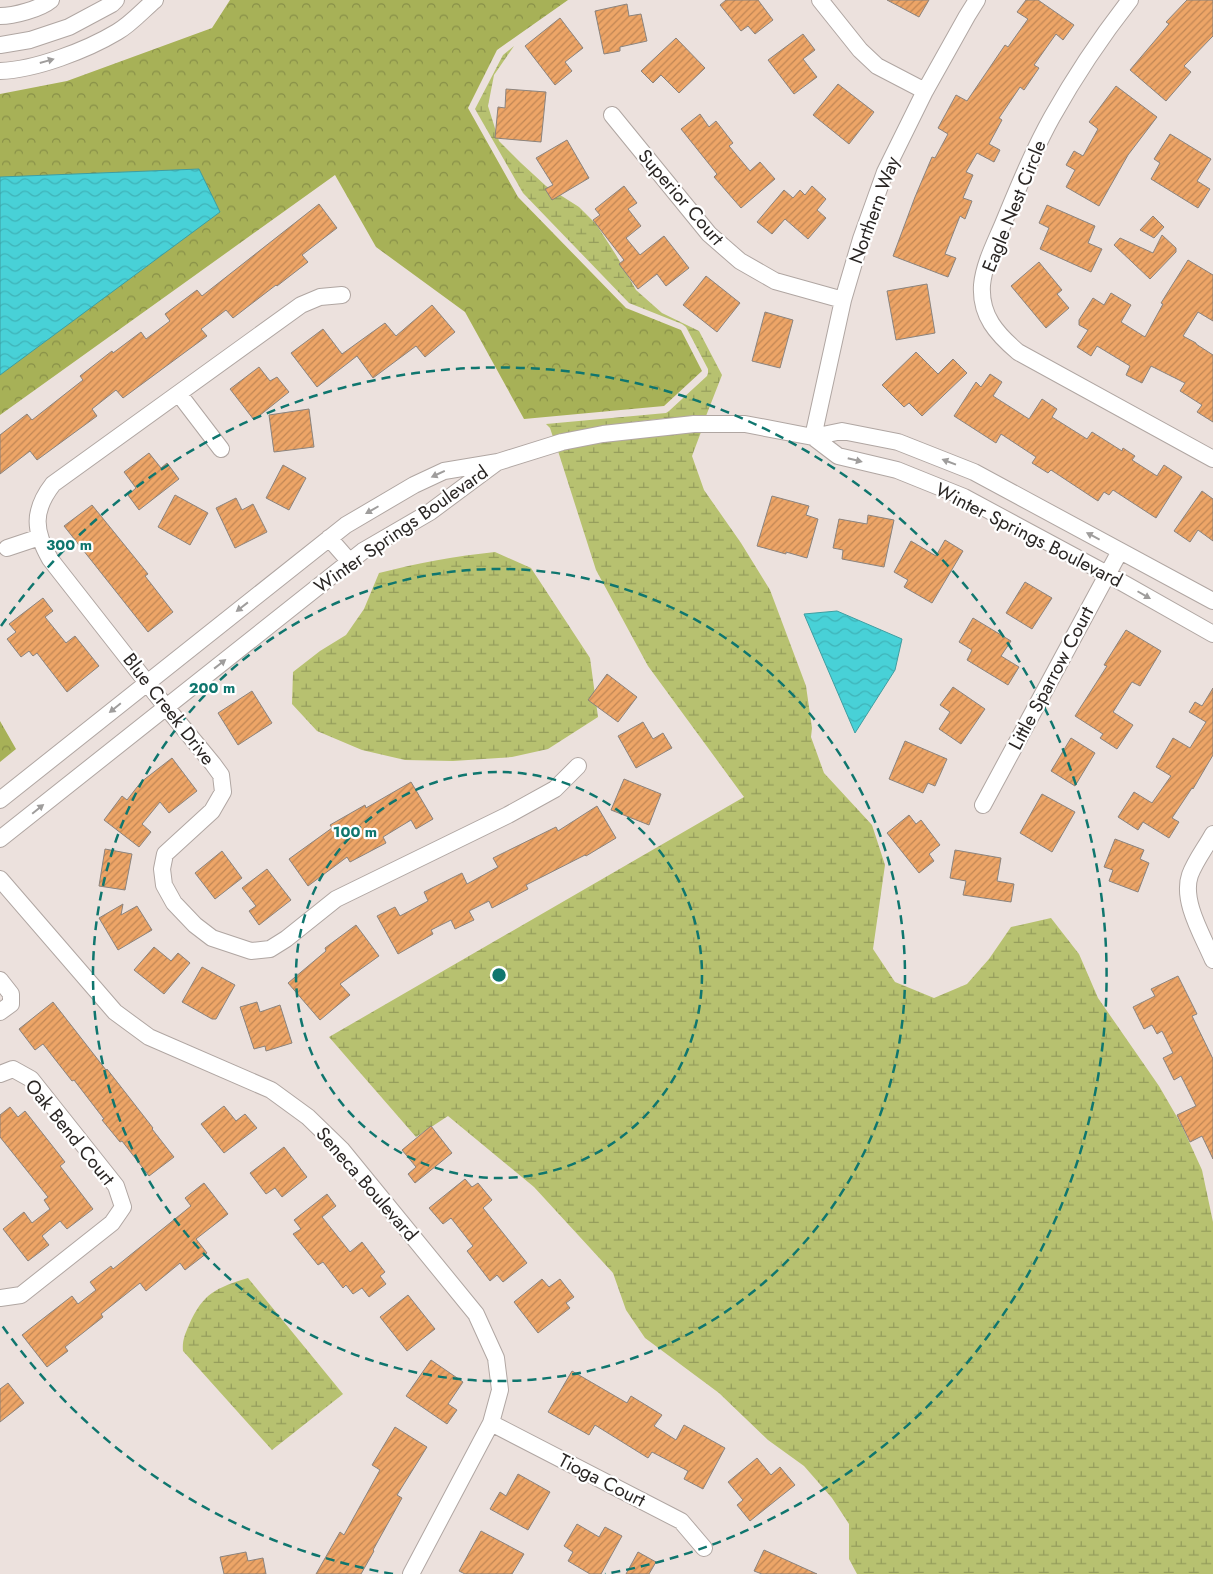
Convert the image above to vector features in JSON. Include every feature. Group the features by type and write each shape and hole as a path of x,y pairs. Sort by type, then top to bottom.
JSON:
{"street":[{"path":"0,16 18,13 45,4 51,0"},
{"path":"0,45 30,40 69,27 116,0"},
{"path":"0,71 14,71 74,54 118,32 156,0"},
{"path":"820,0 860,50 877,66 924,91"},
{"name":"Northern Way","path":"813,436 843,300 861,239 885,172 924,91 977,0"},
{"name":"Eagle Nest Circle","path":"1130,0 1111,25 1052,117 1023,175 987,264 982,285 984,306 991,323 1000,337 1018,352 1213,459"},
{"name":"Superior Court","path":"612,115 709,234 740,261 776,281 843,300"},
{"name":"Blue Creek Drive","path":"342,295 320,297 301,305 53,484 39,507 37,520 40,537 50,559 221,775 223,792 212,811 165,854 162,869 164,885 174,903 200,929 212,938 251,951 270,948 286,940 336,899 508,815 555,789 578,766"},
{"path":"179,394 221,449"},
{"name":"Winter Springs Boulevard","path":"0,800 346,525 414,485 444,470 498,462 562,442 602,434 694,424 745,424 813,436 842,431 898,442 974,472 1213,602"},
{"name":"Winter Springs Boulevard","path":"813,436 838,456 897,470 964,497 1213,634"},
{"name":"Winter Springs Boulevard","path":"0,840 363,551 430,512 498,462"},
{"path":"7,548 40,537"},
{"path":"329,538 350,562"},
{"name":"Little Sparrow Court","path":"983,806 1120,551"},
{"path":"1213,834 1190,876 1188,890 1190,906 1213,960"},
{"name":"Seneca Boulevard","path":"0,879 115,1012 149,1037 271,1090 308,1117 342,1150 476,1314 496,1358 500,1390 491,1423 411,1574"},
{"path":"0,980 11,994 11,1004 0,1012"},
{"name":"Oak Bend Court","path":"0,1074 12,1068 31,1079 116,1186 123,1207 112,1223 21,1295 0,1298"},
{"name":"Tioga Court","path":"491,1423 680,1521 704,1548"}],"green space":[{"path":"230,0 568,0 497,50 468,108 518,197 626,308 681,330 702,371 664,406 524,419 465,312 376,247 335,175 0,415 0,94 67,81 212,28"},
{"path":"514,46 494,75 488,106 499,141 546,186 579,207 596,224 636,290 662,313 699,331 722,375 706,416 667,418 629,423 553,437 550,428 546,424 666,413 707,376 708,369 686,327 629,303 523,193 475,109 503,55"},
{"path":"701,432 692,456 704,490 741,543 770,590 806,686 812,728 811,737 824,773 872,825 885,865 873,949 895,982 934,998 967,984 989,959 1011,927 1051,918 1079,954 1098,998 1159,1086 1181,1124 1202,1170 1213,1222 1213,1574 857,1574 849,1559 849,1524 832,1498 804,1466 768,1440 719,1393 645,1338 626,1310 613,1273 534,1187 448,1116 416,1137 329,1037 744,797 648,666 596,570 558,451 611,440"},
{"path":"495,552 531,568 590,658 598,717 548,749 512,757 453,761 405,760 362,750 317,731 292,704 293,672 320,651 346,635 364,609 379,573 437,560"},
{"path":"0,721 16,749 0,762"},
{"path":"248,1278 343,1394 272,1450 183,1351 183,1341 188,1328 194,1314 205,1299 227,1285"}],"water":[{"path":"199,169 220,212 0,375 0,177"},
{"path":"837,611 902,639 895,670 855,733 804,614"}],"building":[{"path":"726,0 758,0 773,20 755,34 748,26 741,31 720,5"},
{"path":"887,0 929,0 919,17"},
{"path":"1026,0 1038,0 1074,25 1063,40 1056,34 1034,65 1039,68 1024,90 1020,87 999,118 1002,120 989,144 1000,150 994,162 977,153 966,172 973,175 963,198 972,201 965,219 960,216 945,254 956,258 948,277 893,256 932,157 935,158 948,134 938,128 956,95 967,101 1005,45 1008,47 1028,19 1017,12"},
{"path":"1187,0 1213,0 1213,36 1184,66 1191,72 1166,101 1130,70 1169,24 1166,22"},
{"path":"627,4 629,16 641,14 647,41 620,47 620,51 604,54 595,11"},
{"path":"560,18 583,48 565,62 572,71 555,85 525,46"},
{"path":"803,34 815,50 803,59 817,77 794,94 768,60"},
{"path":"676,38 705,68 679,93 661,75 653,83 641,71"},
{"path":"838,84 874,112 849,144 813,115"},
{"path":"1116,86 1157,117 1128,155 1099,206 1066,187 1075,170 1066,165 1074,151 1083,156 1098,129 1089,122"},
{"path":"506,89 546,92 541,142 495,138 498,107 505,108"},
{"path":"700,114 709,127 716,121 733,143 729,146 750,171 760,162 775,179 741,208 714,177 717,174 681,129"},
{"path":"1170,134 1211,159 1197,181 1210,189 1198,208 1151,179 1160,163 1154,159"},
{"path":"567,140 589,178 552,200 545,189 553,185 536,158"},
{"path":"624,186 637,203 628,209 641,226 626,238 640,255 664,236 689,268 666,286 657,274 638,289 619,264 624,260 593,220 600,215 595,209"},
{"path":"812,186 826,199 817,210 826,218 808,239 785,219 772,234 757,222 784,190 793,198 800,190 805,195"},
{"path":"319,204 337,228 302,255 308,262 233,318 226,310 201,329 207,336 123,398 116,390 92,409 97,416 37,460 30,451 0,474 0,435 27,414 32,420 83,380 80,376 112,351 113,353 141,332 146,339 170,321 165,314 197,290 202,296"},
{"path":"1047,205 1095,226 1088,243 1102,249 1091,272 1040,249 1049,228 1039,223"},
{"path":"1153,216 1164,227 1154,238 1140,230"},
{"path":"1162,235 1176,248 1176,252 1150,279 1114,245 1120,238 1153,253"},
{"path":"1188,260 1213,275 1213,321 1198,312 1183,336 1213,355 1213,422 1197,412 1202,405 1180,391 1185,383 1151,366 1142,383 1126,375 1130,366 1097,346 1091,356 1077,347 1088,330 1079,325 1079,320 1093,298 1104,305 1111,293 1131,305 1121,322 1145,337 1163,304 1161,303"},
{"path":"1039,262 1062,290 1057,294 1069,308 1046,328 1011,286"},
{"path":"706,276 740,303 717,332 683,305"},
{"path":"927,284 935,333 896,340 887,291"},
{"path":"432,305 455,332 425,357 416,346 373,378 357,356 317,387 291,353 323,329 342,354 385,323 396,336"},
{"path":"765,312 793,320 780,368 752,361"},
{"path":"916,352 938,374 953,359 967,373 922,416 909,403 904,407 882,385"},
{"path":"259,367 270,381 277,377 289,392 254,420 230,389"},
{"path":"990,374 1002,382 993,396 1029,419 1042,399 1057,409 1052,417 1087,439 1092,432 1122,451 1123,448 1135,456 1132,460 1157,476 1164,465 1182,477 1156,518 1113,490 1109,495 1104,492 1098,501 1051,470 1048,473 1032,463 1036,457 1001,434 996,443 954,416 976,382 981,387"},
{"path":"309,409 314,447 274,452 269,415"},
{"path":"149,453 161,468 167,463 179,479 139,510 128,495 136,488 124,472"},
{"path":"283,465 306,478 289,510 266,498"},
{"path":"1202,491 1213,499 1213,541 1198,530 1190,542 1174,531"},
{"path":"175,495 208,513 190,545 158,527"},
{"path":"772,496 809,506 806,515 818,519 807,558 757,546"},
{"path":"236,498 242,510 253,504 267,532 235,548 216,508"},
{"path":"92,505 148,574 145,576 173,612 148,632 64,526"},
{"path":"868,515 894,520 884,567 842,559 843,550 833,548 839,519 867,524"},
{"path":"945,540 963,551 932,603 904,587 908,580 894,572 911,541 936,556"},
{"path":"1025,582 1052,598 1032,629 1006,613"},
{"path":"43,598 53,611 45,617 66,643 75,636 99,666 67,692 37,653 33,656 29,651 21,657 7,639 16,632 9,624"},
{"path":"973,618 1011,641 1001,656 1019,667 1008,685 967,660 972,650 959,642"},
{"path":"1126,630 1161,651 1140,686 1132,682 1113,712 1133,725 1117,749 1100,738 1103,734 1075,716 1107,666 1104,665"},
{"path":"607,674 637,697 618,722 588,700"},
{"path":"953,687 985,709 961,744 939,729 950,712 940,705"},
{"path":"1213,688 1213,755 1193,789 1172,818 1179,822 1169,838 1143,822 1138,830 1118,817 1134,792 1152,803 1171,776 1156,767 1173,738 1190,748 1206,722 1189,712 1195,702 1202,706"},
{"path":"252,691 272,723 238,745 218,713"},
{"path":"643,722 653,739 663,733 672,748 636,768 618,736"},
{"path":"1071,738 1095,753 1075,786 1051,771"},
{"path":"905,741 947,759 935,786 928,783 923,793 889,779"},
{"path":"172,758 197,791 169,813 160,802 142,824 151,832 139,847 104,820 122,796 127,800 141,782"},
{"path":"624,779 661,794 649,825 611,810"},
{"path":"411,782 433,819 416,829 411,820 383,837 386,843 350,862 347,857 308,886 289,859 332,828 330,825 365,805 366,808"},
{"path":"1042,794 1075,812 1052,852 1020,833"},
{"path":"597,806 616,838 586,856 526,885 528,889 492,908 489,901 469,911 474,920 455,929 451,920 431,930 433,934 398,954 377,916 395,907 400,916 428,901 424,892 462,873 467,884 498,867 493,858 556,827 558,831"},
{"path":"909,815 916,824 921,820 940,845 929,854 934,861 919,873 887,833"},
{"path":"1115,839 1144,850 1140,859 1149,863 1138,892 1109,881 1113,870 1104,867"},
{"path":"105,849 132,854 125,890 99,886"},
{"path":"955,850 1001,858 997,881 1014,884 1011,902 963,895 966,881 950,878"},
{"path":"222,851 242,878 215,899 195,873"},
{"path":"267,869 291,900 259,925 249,911 256,906 242,888"},
{"path":"123,904 121,915 137,906 152,930 118,950 99,918"},
{"path":"356,925 379,956 340,984 350,995 320,1020 288,983 326,951 325,948"},
{"path":"154,947 171,961 178,953 190,963 164,994 134,970"},
{"path":"202,967 235,985 216,1019 212,1019 182,1002"},
{"path":"1178,976 1197,1014 1192,1016 1213,1059 1213,1159 1202,1136 1190,1142 1177,1115 1196,1106 1181,1076 1174,1080 1163,1058 1173,1053 1162,1031 1157,1034 1152,1025 1144,1029 1133,1007 1155,996 1151,989"},
{"path":"53,1002 174,1157 149,1176 122,1141 120,1142 102,1120 104,1119 74,1080 72,1081 43,1044 35,1050 19,1029"},
{"path":"257,1002 260,1012 280,1005 292,1043 266,1051 265,1046 254,1049 240,1007"},
{"path":"224,1106 236,1121 245,1114 257,1128 224,1153 201,1124"},
{"path":"10,1107 18,1117 25,1111 65,1162 60,1166 93,1209 67,1229 60,1221 42,1236 49,1245 28,1261 3,1229 24,1212 32,1223 50,1209 44,1200 48,1197 0,1137 0,1115"},
{"path":"431,1126 452,1153 415,1183 408,1174 416,1167 402,1150"},
{"path":"284,1147 307,1177 282,1197 275,1188 266,1194 250,1173"},
{"path":"465,1179 472,1187 478,1183 492,1200 483,1208 527,1263 503,1282 497,1275 490,1281 467,1251 473,1246 451,1218 443,1224 429,1208"},
{"path":"204,1183 228,1214 196,1239 207,1253 185,1270 180,1263 146,1291 140,1283 101,1314 103,1317 65,1347 68,1351 47,1367 22,1335 72,1296 78,1304 96,1290 90,1282 111,1266 113,1269 191,1206 185,1198"},
{"path":"327,1194 336,1206 322,1217 350,1252 362,1242 385,1272 380,1276 386,1284 369,1297 362,1288 353,1294 346,1285 343,1288 323,1262 318,1265 293,1234 301,1229 294,1220"},
{"path":"542,1279 549,1287 560,1279 574,1297 566,1303 570,1308 538,1333 514,1302"},
{"path":"408,1295 435,1329 407,1351 380,1317"},
{"path":"431,1360 463,1382 448,1404 457,1410 447,1424 406,1396"},
{"path":"572,1371 627,1403 631,1396 662,1415 654,1426 676,1440 684,1425 725,1448 703,1489 684,1479 688,1471 652,1452 648,1458 595,1425 589,1435 548,1412"},
{"path":"8,1383 24,1403 0,1422 0,1389"},
{"path":"395,1427 427,1447 397,1495 402,1498 374,1551 361,1574 316,1574 340,1532 344,1535 380,1470 372,1465"},
{"path":"757,1458 771,1475 780,1467 795,1485 750,1521 737,1505 743,1500 728,1482"},
{"path":"518,1474 550,1492 528,1530 490,1509 500,1492 506,1496"},
{"path":"577,1524 599,1537 605,1527 622,1536 601,1574 590,1574 568,1561 573,1552 564,1546"},
{"path":"481,1531 524,1554 512,1574 465,1574 459,1571"},
{"path":"764,1550 817,1574 762,1574 754,1571"},
{"path":"246,1552 248,1561 263,1558 266,1574 224,1574 220,1557"},
{"path":"638,1552 656,1562 649,1574 626,1574"}]}
